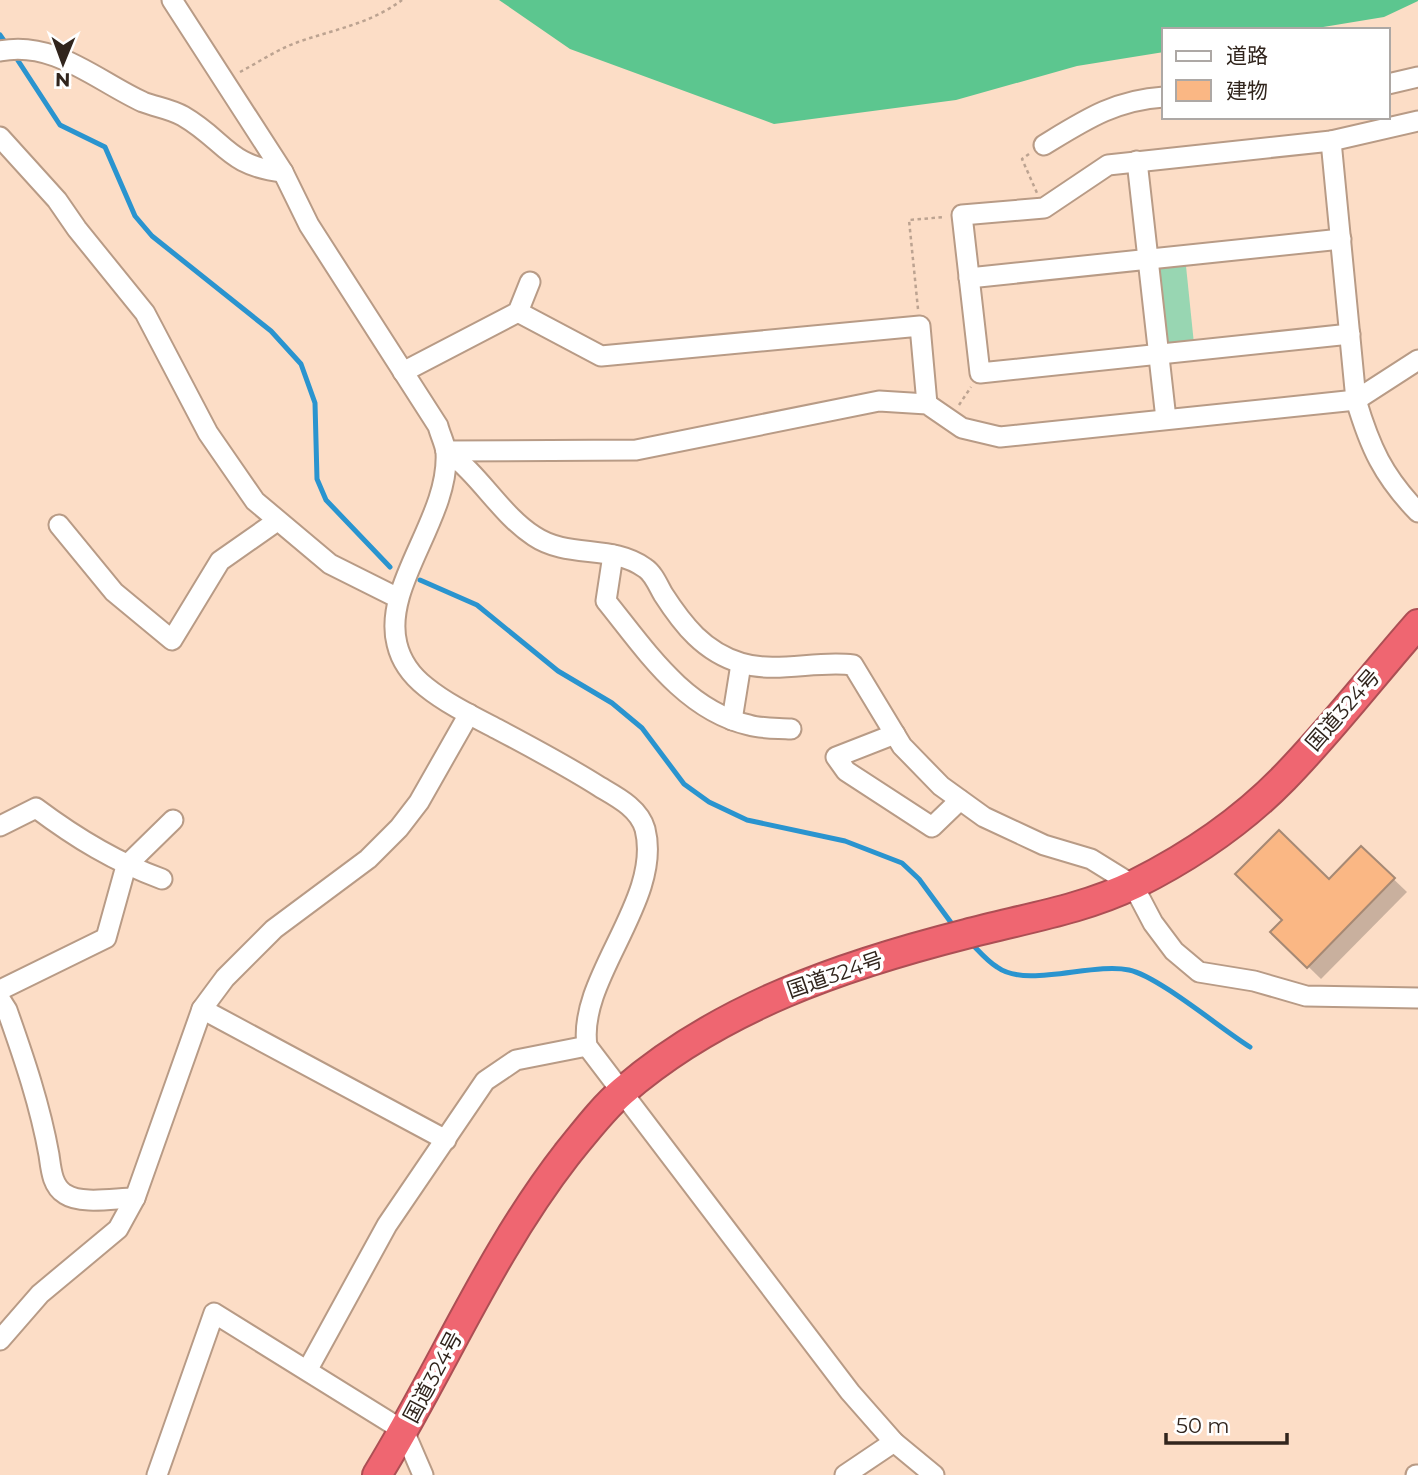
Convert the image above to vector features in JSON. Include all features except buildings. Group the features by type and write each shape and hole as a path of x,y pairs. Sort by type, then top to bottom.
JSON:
{"highway":[{"name":"国道324号","path":"377,1475 404,1431 510,1234 594,1121 622,1091 676,1051 736,1014 800,985 925,944 1052,914 1133,885 1204,844 1249,811 1285,777 1418,624"}],"street":[{"path":"172,0 283,172 309,225 438,426 446,451 439,499 398,598 394,626 397,645 406,668 426,687 469,714 562,763 629,805 644,826 648,845 640,885 617,947 588,1008 585,1032 587,1046 850,1392 894,1442 934,1475"},
{"path":"1,51 24,50 55,54 145,102 180,114 203,128 239,162 283,172"},
{"path":"1390,83 1418,77"},
{"path":"1044,145 1100,111 1143,99 1162,97"},
{"path":"1350,334 980,373 962,215 1044,208 1108,165 1331,141 1418,121"},
{"path":"0,137 57,200 76,229 145,313 208,433 256,501 330,564 398,598"},
{"path":"1331,141 1356,400 1367,437 1382,470 1418,512"},
{"path":"1137,162 1166,419"},
{"path":"969,278 1341,239"},
{"path":"403,372 518,312 530,282"},
{"path":"518,312 601,356 920,326 927,404"},
{"path":"446,451 636,450 879,401 927,404 962,428 1000,437 1356,400 1418,360"},
{"path":"446,451 467,465 534,537 560,550 613,555 632,560 648,569 678,618 706,648 741,664 767,667 853,666 895,734 941,786 984,817 1044,845 1091,859 1133,885 1153,923 1167,942 1199,972 1254,981 1306,996 1418,998"},
{"path":"59,525 114,592 172,640 220,561 277,521"},
{"path":"613,555 606,601 669,678 695,701 732,720 751,726 792,729"},
{"path":"732,720 741,664"},
{"path":"0,1340 40,1294 118,1229 135,1198 202,1009 225,978 275,929 368,859 399,828 419,802 469,714"},
{"path":"895,734 836,757 846,771 932,827 960,800"},
{"path":"0,826 36,808 78,840 126,866 162,879"},
{"path":"0,990 106,939 126,866 173,820"},
{"path":"0,999 7,1010 40,1107 52,1174 57,1186 65,1194 79,1199 135,1198"},
{"path":"202,1009 446,1140"},
{"path":"308,1369 387,1225 485,1081 516,1060 587,1046"},
{"path":"157,1475 214,1313 404,1431 423,1475"},
{"path":"845,1475 894,1442"}],"path":[{"path":"223,82 295,43 360,24 386,12 402,0"},
{"path":"1022,159 1044,208"},
{"path":"920,326 909,220 962,215"},
{"path":"950,420 980,373"}],"green space":[{"path":"499,0 1418,0 1384,17 1317,28 1162,28 1162,52 1077,66 956,100 774,124 570,49"},
{"path":"1186,266 1194,344 1165,347 1156,269"}],"waterway":[{"path":"0,35 7,45"},
{"path":"15,56 60,125 105,147 135,216 152,236 271,331 301,364 315,403 317,479 326,500 390,567"},
{"path":"420,580 477,605 558,671 612,703 642,728 684,784 709,802 747,820 845,841 902,863 919,879 955,928"},
{"path":"970,942 993,965 1025,976 1114,968 1141,974 1172,992 1250,1047"}]}
